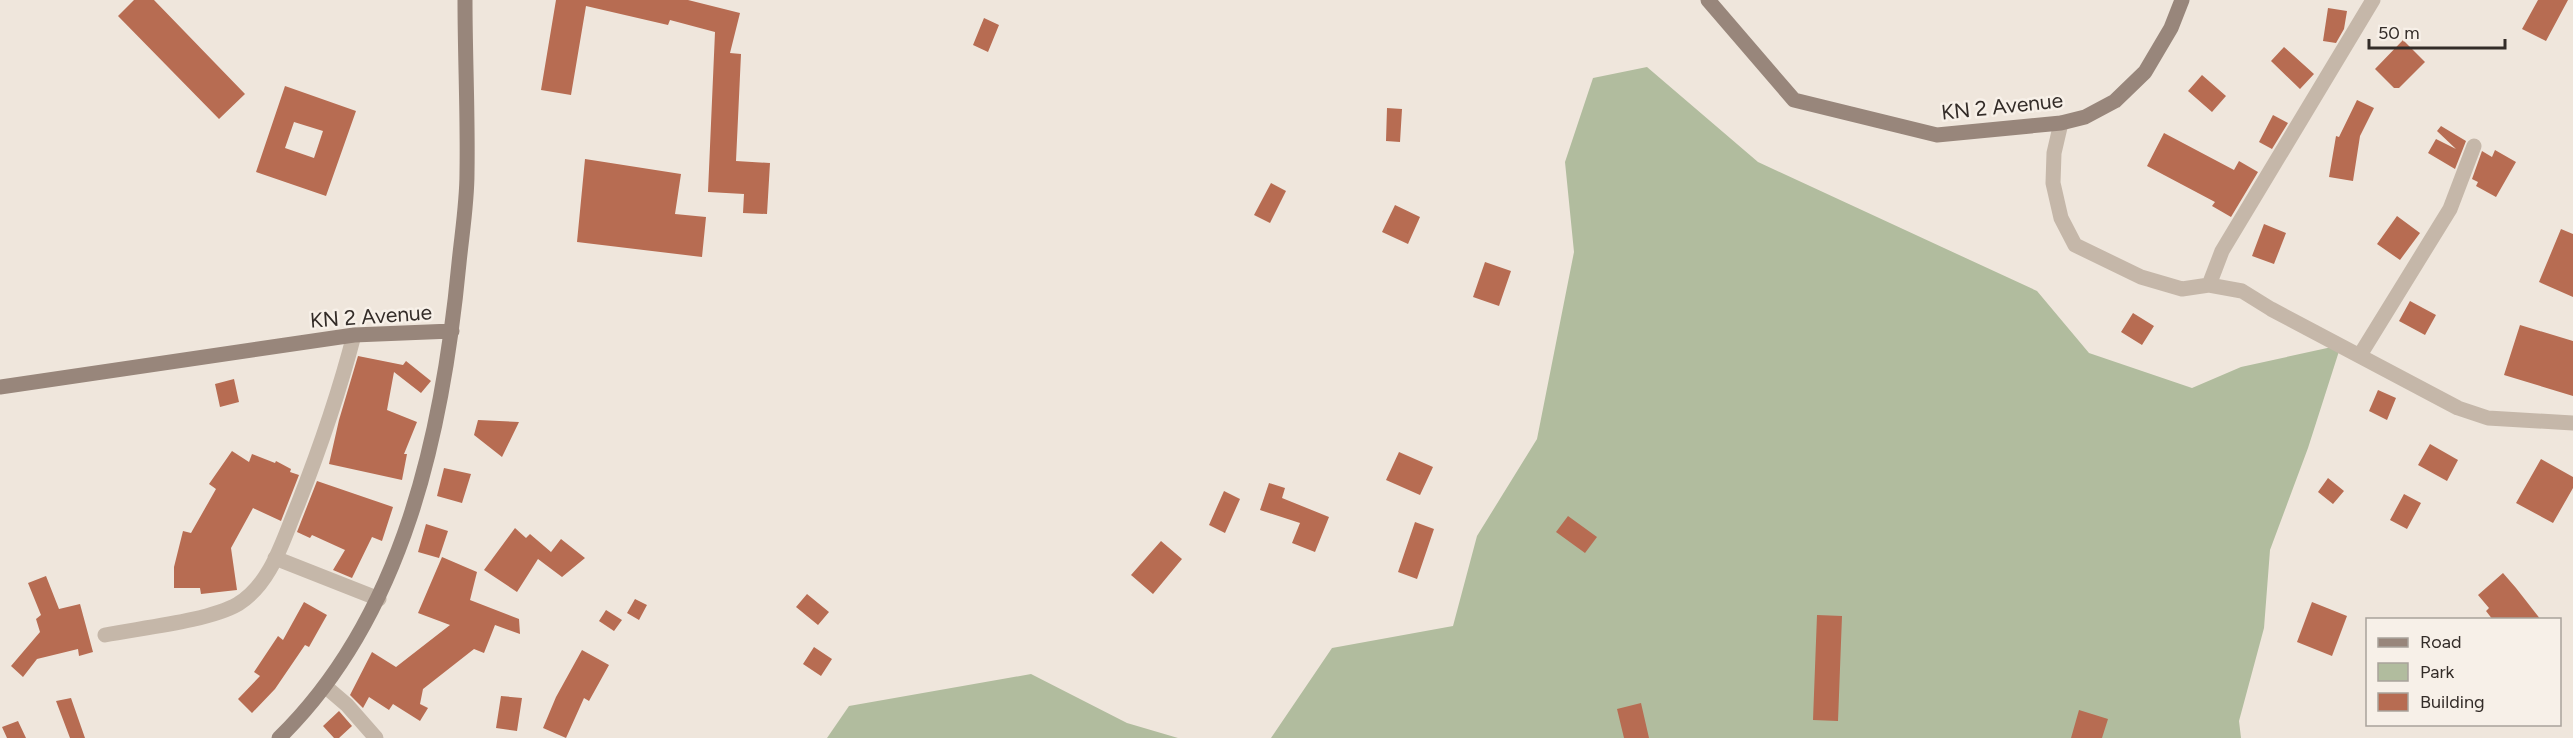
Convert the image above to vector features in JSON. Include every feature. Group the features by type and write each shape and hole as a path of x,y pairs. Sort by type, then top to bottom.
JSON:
{"main road":[{"name":"KN 2 Avenue","path":"0,387 354,335 453,331 467,175 465,0"},
{"name":"KN 2 Avenue","path":"1708,0 1794,100 1937,135 2061,123 2085,117 2115,101 2145,72 2171,28 2181,0"},
{"path":"279,738 326,687 379,599 420,490 453,331"}],"street":[{"path":"2210,285 2222,251 2373,0"},
{"path":"2061,123 2054,153 2053,183 2061,218 2075,244 2140,277 2182,289 2210,285 2242,291 2271,309 2458,408 2488,418 2573,423"},
{"path":"2360,355 2450,209 2474,146"},
{"path":"105,635 213,614 237,604 256,590 275,558 325,438 354,335"},
{"path":"275,558 379,599"},
{"path":"326,687 347,705 376,738"}],"green space":[{"path":"1647,67 1758,162 2037,291 2089,353 2192,388 2241,367 2341,345 2308,448 2270,550 2264,628 2239,721 2241,738 1271,738 1332,648 1453,626 1477,536 1537,439 1574,252 1565,162 1593,78"},
{"path":"1031,674 1127,723 1178,738 827,738 849,706"}],"building":[{"path":"134,0 154,0 245,94 219,119 118,16"},
{"path":"556,0 688,0 740,13 730,53 741,54 736,161 770,163 767,214 743,213 744,194 708,192 715,32 670,20 668,25 586,6 571,95 541,90"},
{"path":"2538,0 2568,0 2546,41 2522,29"},
{"path":"2328,8 2347,11 2344,29 2336,43 2323,41"},
{"path":"984,18 999,25 988,52 973,45"},
{"path":"2403,40 2425,62 2399,88 2394,88 2375,69"},
{"path":"2284,47 2314,74 2300,89 2271,61"},
{"path":"2202,75 2226,96 2212,112 2188,91"},
{"path":"285,86 356,111 326,196 256,172","holes":["294,122 323,131 314,158 285,148"]},
{"path":"2357,100 2374,108 2360,136 2353,181 2329,177 2336,136 2339,137"},
{"path":"1387,108 1402,109 1400,142 1386,141"},
{"path":"2273,115 2288,123 2272,149 2259,142"},
{"path":"2441,126 2466,141 2455,169 2428,153 2436,139 2456,149 2437,131"},
{"path":"2164,133 2234,170 2239,161 2258,172 2231,217 2212,206 2215,202 2147,166"},
{"path":"2495,150 2516,162 2496,197 2476,186 2478,182 2472,179 2482,151 2492,157"},
{"path":"585,159 681,174 675,214 706,217 702,257 577,242"},
{"path":"1271,183 1286,191 1270,223 1254,215"},
{"path":"1395,205 1420,217 1408,244 1382,232"},
{"path":"2397,216 2420,233 2400,260 2377,244"},
{"path":"2264,224 2286,233 2274,264 2252,256"},
{"path":"2561,229 2573,234 2573,297 2539,282"},
{"path":"1485,262 1511,271 1499,306 1473,297"},
{"path":"2410,301 2436,315 2425,335 2399,321"},
{"path":"2133,313 2154,326 2142,345 2121,332"},
{"path":"2520,325 2573,341 2573,396 2504,375"},
{"path":"358,356 403,365 406,361 431,381 421,393 394,372 387,410 417,422 404,454 407,454 402,480 329,464"},
{"path":"234,379 239,402 220,407 215,384"},
{"path":"2378,390 2396,398 2387,420 2369,411"},
{"path":"478,420 519,422 502,457 474,435"},
{"path":"2430,444 2458,460 2447,481 2418,465"},
{"path":"232,451 249,462 252,454 275,463 276,461 291,469 290,472 299,475 281,521 253,508 231,548 237,590 201,594 200,588 174,588 174,567 183,531 191,533 216,489 209,484"},
{"path":"1399,452 1433,467 1420,495 1386,480"},
{"path":"2541,459 2573,477 2573,488 2553,523 2516,503"},
{"path":"444,468 471,474 462,503 437,496"},
{"path":"2328,478 2344,491 2333,504 2318,492"},
{"path":"317,481 393,507 382,541 372,537 352,578 333,570 345,550 312,535 310,538 297,532"},
{"path":"1269,483 1285,488 1282,498 1329,517 1315,552 1292,543 1300,523 1260,510"},
{"path":"1224,491 1240,499 1225,533 1209,525"},
{"path":"2404,494 2421,503 2407,529 2390,520"},
{"path":"1568,516 1597,537 1585,553 1556,532"},
{"path":"1415,522 1434,529 1417,579 1398,572"},
{"path":"426,524 448,531 439,558 418,552"},
{"path":"515,528 526,538 530,534 551,552 561,539 585,558 562,577 538,559 517,592 484,570"},
{"path":"1161,541 1182,559 1153,594 1131,575"},
{"path":"442,557 477,572 470,600 519,619 520,634 495,625 484,653 474,649 423,689 420,704 428,708 420,721 393,704 389,710 369,697 363,708 350,695 372,652 396,667 450,625 418,613"},
{"path":"2503,573 2539,618 2491,618 2486,611 2489,608 2478,595"},
{"path":"46,576 59,609 80,604 93,652 79,656 78,649 37,659 23,677 11,666 40,632 36,619 41,615 28,583"},
{"path":"807,594 829,612 818,625 796,607"},
{"path":"635,599 647,605 639,620 627,613"},
{"path":"304,602 327,615 309,647 305,645 275,689 252,713 238,699 260,676 254,672 278,636 283,640"},
{"path":"2312,602 2347,616 2332,656 2297,642"},
{"path":"606,610 622,620 614,631 599,621"},
{"path":"1817,615 1842,616 1838,721 1813,720"},
{"path":"814,647 832,659 821,676 803,664"},
{"path":"582,650 609,665 589,701 584,698 566,738 543,728 556,697"},
{"path":"501,696 522,698 517,731 496,728"},
{"path":"71,698 85,738 70,738 56,701"},
{"path":"1641,703 1649,738 1624,738 1617,709"},
{"path":"2079,710 2108,719 2102,738 2071,738"},
{"path":"339,711 352,726 339,738 334,738 323,726"},
{"path":"18,721 26,738 7,738 2,727"}]}
